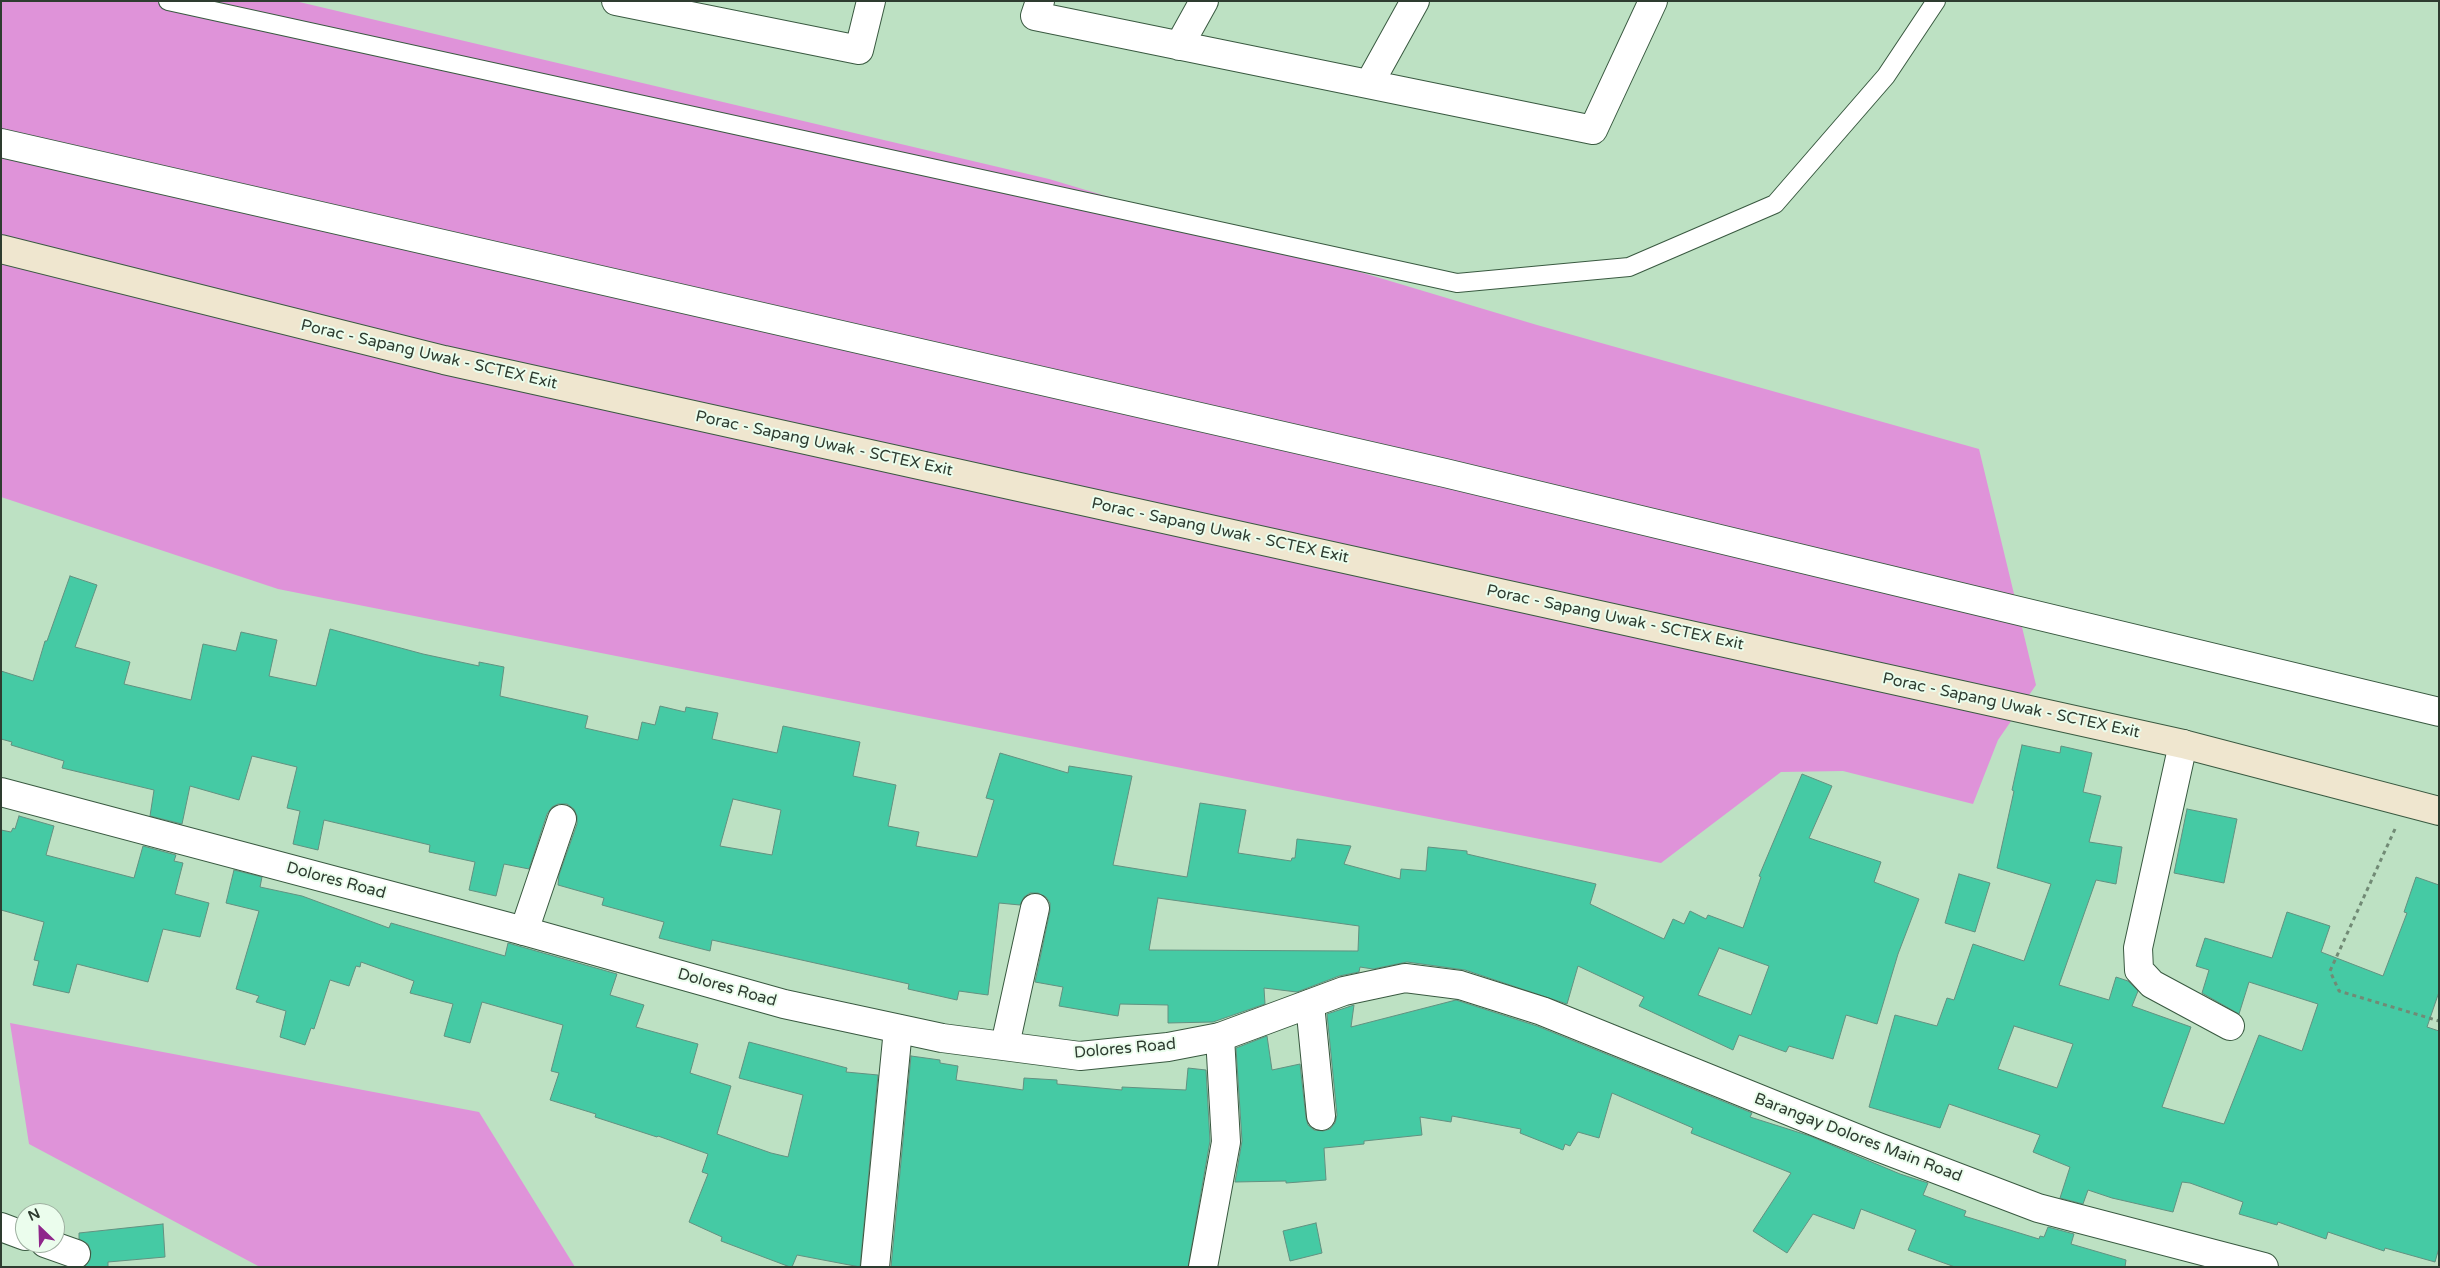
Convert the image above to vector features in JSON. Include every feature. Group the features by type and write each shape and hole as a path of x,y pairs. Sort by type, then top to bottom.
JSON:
{"main road":[{"name":"Porac - Sapang Uwak - SCTEX Exit","path":"1,249 444,360 2183,744 2406,804 2439,811"}],"street":[{"path":"616,1 859,50 871,1"},
{"path":"1040,1 1035,16 1593,130 1653,1"},
{"path":"1179,46 1204,1"},
{"path":"1369,84 1415,1"},
{"path":"1,143 1445,473 2439,712"},
{"path":"2183,744 2138,948 2139,970 2152,984 2230,1026"},
{"name":"Dolores Road","path":"1,792 524,931 784,1004 942,1038 1080,1056 1168,1047 1220,1037 1344,992 1405,978 1460,986"},
{"path":"524,931 562,819"},
{"path":"1005,1045 1035,908"},
{"name":"Barangay Dolores Main Road","path":"1460,986 1542,1011 1869,1144 2038,1208 2264,1267"},
{"path":"1310,1004 1321,1116"},
{"path":"874,1267 898,1029"},
{"path":"1203,1267 1226,1142 1220,1037"},
{"path":"1,1227 15,1232"},
{"path":"65,1250 76,1254"}],"lane":[{"path":"168,1 1457,283 1629,268 1775,204 1886,76 1936,1"}],"path":[{"path":"2406,804 2330,971 2333,983 2339,991 2439,1021"}],"shaded area":[{"path":"1,1 295,1 1049,179 1537,325 1979,449 2036,685 1998,740 1973,804 1843,771 1781,772 1661,863 278,589 1,497"},
{"path":"10,1023 479,1112 575,1267 260,1267 29,1144"}],"building":[{"path":"70,576 97,585 75,647 130,662 124,684 191,700 203,644 236,651 241,632 277,640 269,676 316,686 330,629 423,654 479,666 479,662 504,667 500,696 588,716 585,728 638,740 642,722 655,725 660,706 685,712 686,707 718,713 712,739 777,753 783,726 860,742 853,776 896,785 888,826 919,832 916,846 977,857 994,800 986,798 1000,753 1068,773 1069,766 1132,776 1113,865 1187,877 1200,803 1246,810 1238,853 1291,861 1292,858 1295,858 1297,839 1351,846 1344,864 1400,879 1401,869 1426,871 1428,847 1467,851 1467,854 1596,884 1590,904 1664,939 1673,919 1684,924 1690,911 1706,919 1708,915 1743,928 1761,877 1759,876 1802,774 1832,786 1809,838 1881,862 1874,882 1919,899 1898,954 1877,1024 1846,1015 1833,1059 1789,1046 1786,1052 1739,1035 1733,1050 1639,1006 1644,997 1578,966 1567,1004 1465,970 1407,962 1373,969 1360,967 1359,972 1339,976 1297,992 1264,988 1265,1004 1213,1022 1168,1023 1168,1005 1120,1004 1118,1016 1059,1006 1063,987 1035,982 1050,911 1050,903 1046,897 1038,893 1030,893 1024,897 1020,905 999,903 988,995 959,991 957,1000 908,989 909,984 712,940 710,951 659,938 664,922 602,905 604,898 558,885 559,875 577,824 577,816 574,809 567,804 558,804 552,807 547,814 529,869 504,864 496,896 469,890 475,862 429,852 430,845 324,820 318,850 293,844 300,811 287,808 297,767 252,756 239,800 190,786 182,824 150,816 154,790 62,768 64,761 11,745 12,742 1,739 1,671 33,681 45,641 47,641","holes":["733,799 781,810 772,855 720,846","1158,898 1359,926 1358,951 1149,950","1719,948 1769,966 1751,1015 1698,995"]},
{"path":"2022,745 2060,753 2061,746 2092,753 2083,792 2101,796 2089,842 2122,847 2116,884 2096,880 2059,985 2109,1000 2116,977 2128,981 2138,991 2132,1006 2191,1027 2162,1107 2224,1124 2259,1035 2302,1051 2318,1004 2249,982 2239,1014 2202,993 2209,970 2196,966 2205,938 2272,958 2287,912 2330,926 2321,952 2383,976 2407,913 2404,912 2416,877 2439,885 2439,992 2427,1027 2439,1031 2439,1248 2435,1262 2385,1248 2384,1251 2328,1232 2326,1239 2278,1222 2277,1225 2239,1214 2243,1202 2190,1183 2182,1182 2173,1212 2112,1198 2088,1190 2083,1204 2060,1198 2070,1167 2033,1152 2040,1135 1949,1104 1940,1128 1869,1107 1895,1015 1937,1026 1947,998 1954,1000 1973,944 2024,961 2051,884 1997,868 2014,791 2012,790","holes":["2014,1026 2073,1044 2057,1088 1998,1069"]},
{"path":"2187,809 2237,819 2224,883 2174,873"},
{"path":"19,816 54,826 46,855 134,878 143,846 176,855 174,861 183,863 175,894 209,903 200,937 163,929 148,982 77,964 69,993 33,985 39,961 34,960 44,922 1,910 1,830 11,832 13,828 15,829"},
{"path":"234,870 262,877 260,887 302,896 389,928 391,923 505,956 508,943 617,974 610,995 644,1005 636,1027 698,1044 690,1073 731,1086 717,1134 771,1153 788,1157 803,1095 739,1078 749,1042 847,1068 846,1072 878,1075 860,1267 797,1255 792,1267 790,1267 721,1241 722,1237 689,1222 708,1174 702,1172 708,1154 658,1136 595,1117 596,1114 550,1100 559,1073 551,1071 563,1025 482,1002 470,1043 444,1036 453,1004 410,993 414,981 361,962 360,967 356,966 349,986 330,980 314,1029 311,1028 305,1045 280,1037 286,1011 256,1002 259,996 236,989 259,911 226,903"},
{"path":"1959,874 1990,883 1975,932 1945,923"},
{"path":"1456,1000 1537,1026 1752,1113 1750,1117 1810,1136 1900,1174 1928,1183 1923,1195 1966,1211 1964,1216 2039,1239 2040,1236 2044,1237 2048,1227 2074,1234 2071,1244 2126,1260 2125,1267 1955,1267 1908,1250 1916,1230 1861,1209 1854,1229 1813,1214 1787,1253 1753,1231 1791,1173 1691,1133 1693,1128 1612,1093 1599,1138 1578,1132 1570,1146 1565,1144 1563,1150 1520,1133 1521,1129 1452,1116 1451,1122 1420,1117 1422,1135 1364,1141 1364,1144 1324,1148 1326,1180 1286,1183 1286,1181 1235,1182 1242,1141 1236,1048 1267,1036 1272,1070 1300,1064 1308,1125 1314,1130 1323,1131 1330,1129 1335,1123 1337,1115 1327,1014 1354,1005 1351,1027"},
{"path":"911,1056 940,1060 940,1063 958,1066 956,1080 1023,1090 1024,1078 1057,1080 1057,1084 1122,1090 1122,1087 1186,1090 1188,1068 1206,1070 1210,1141 1188,1267 891,1267"},
{"path":"1316,1223 1322,1253 1290,1261 1283,1231"},
{"path":"163,1224 165,1257 108,1262 108,1267 84,1267 90,1260 91,1252 88,1244 79,1239 79,1233"}]}
